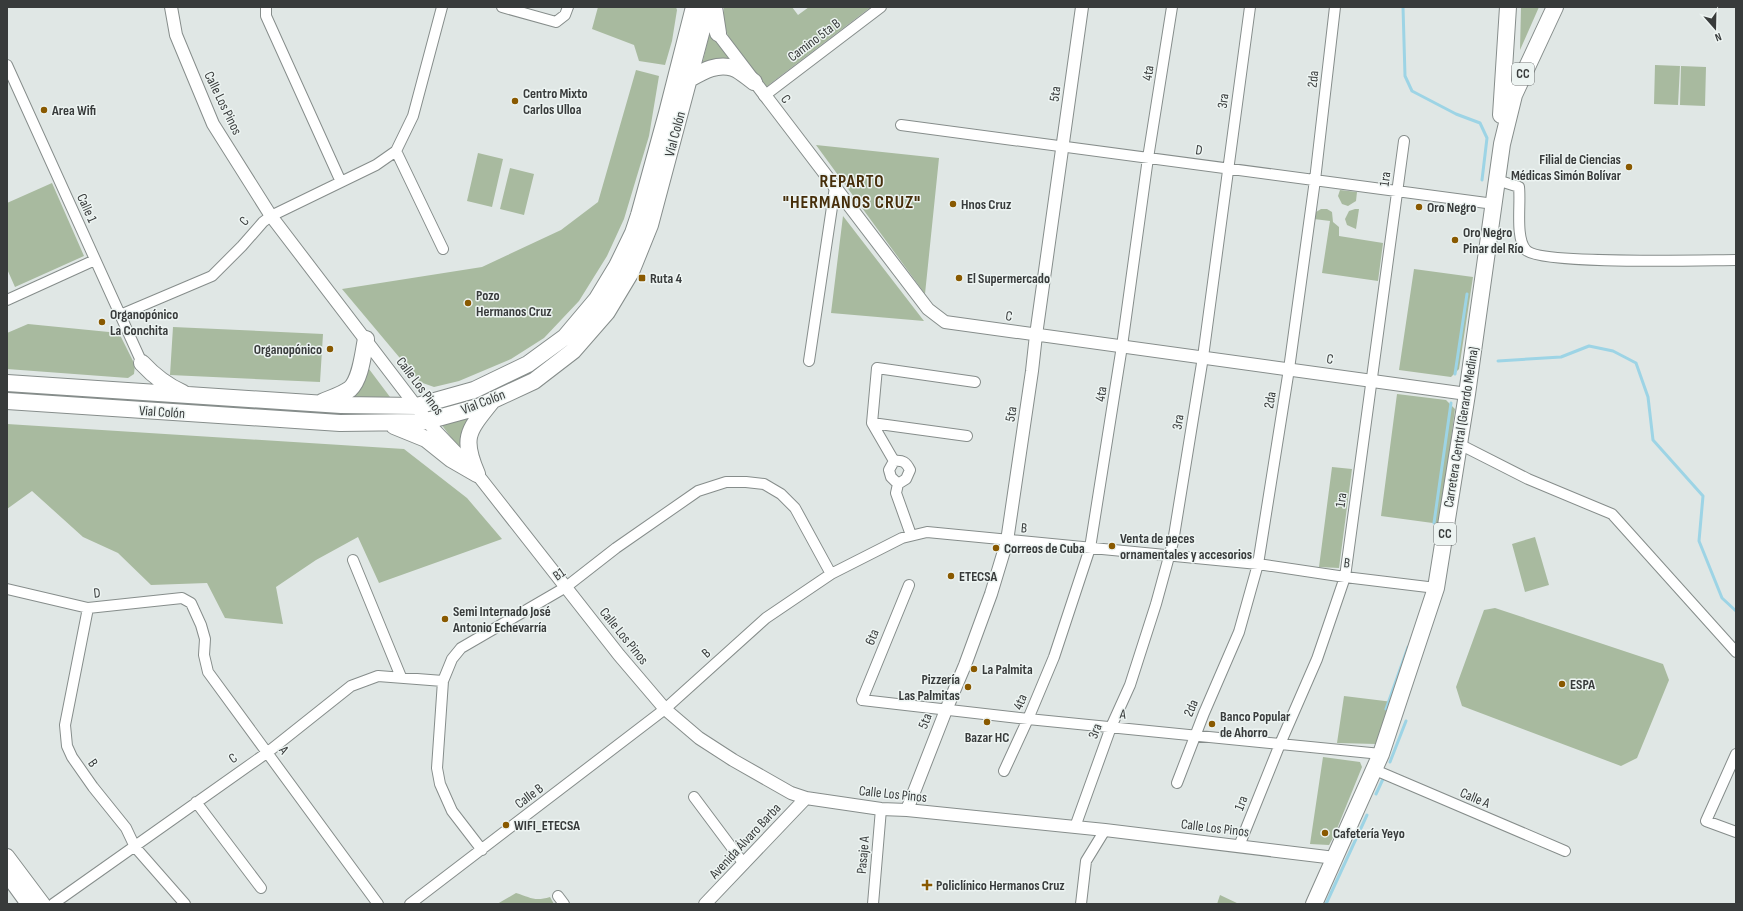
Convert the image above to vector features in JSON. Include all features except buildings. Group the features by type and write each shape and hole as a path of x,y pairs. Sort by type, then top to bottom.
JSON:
{"main road":[{"path":"682,54 686,7"},
{"name":"CC","path":"1502,144 1501,126 1508,7"},
{"name":"CC","path":"1502,144 1514,95 1555,7"},
{"path":"703,9 718,32"},
{"name":"Vial Colón","path":"7,383 318,404 417,406 474,390 528,364 565,337 598,299 617,266 639,215 682,54 703,9"},
{"name":"Vial Colón","path":"7,401 340,423 387,423 427,421 478,407 534,381 572,351 607,312 631,272 650,225 685,99 703,9"},
{"path":"674,86 690,79 702,71 720,66 734,68 754,82"},
{"path":"685,99 695,88 708,80 728,77 754,82"},
{"name":"Carretera Central (Gerardo Medina)","path":"1314,904 1382,754 1436,588 1459,444 1502,144"},
{"path":"318,404 339,396 351,388 361,368 366,339"},
{"path":"109,390 136,384 141,376 142,363"},
{"path":"142,363 154,375 170,387 188,396"},
{"path":"477,474 469,456 468,438 476,422 493,400"},
{"path":"387,423 426,439 451,459 477,474"},
{"path":"7,856 43,904"},
{"path":"7,875 28,904"}],"street":[{"name":"Calle Los Pinos","path":"171,7 176,35 213,124 271,216 427,421 477,474 619,655 665,709 699,738 733,760 791,793 806,798 881,809 907,810 1105,830 1335,858"},
{"path":"266,7 266,16 341,182"},
{"path":"442,7 412,116 396,151 443,249"},
{"path":"502,7 556,22 566,15 568,7"},
{"name":"Camino 5ta B","path":"764,96 881,7"},
{"name":"5ta","path":"907,810 965,665 991,594 1006,541 1064,147 1082,7"},
{"name":"4ta","path":"1004,771 1054,657 1090,548 1122,346 1148,158 1172,7"},
{"name":"3ra","path":"1075,827 1111,727 1130,685 1170,556 1203,357 1250,7"},
{"name":"2da","path":"1177,783 1194,736 1239,632 1258,564 1289,369 1315,180 1335,7"},
{"name":"C","path":"718,32 764,96 928,309 946,322 1466,394"},
{"name":"Calle 1","path":"7,65 142,363"},
{"name":"D","path":"901,125 1494,204"},
{"name":"1ra","path":"1239,846 1280,744 1317,659 1344,577 1404,141"},
{"name":"C","path":"120,315 212,276 242,246 263,222 271,216 376,165 396,151"},
{"path":"1496,180 1519,187 1521,204 1519,224 1521,242 1527,251 1534,254 1562,258 1736,260"},
{"path":"809,361 835,187"},
{"path":"7,300 95,260"},
{"path":"894,461 872,422 877,368 975,382"},
{"path":"872,422 967,436"},
{"path":"1459,444 1528,479 1612,514 1736,652"},
{"path":"894,461 901,460 907,464 910,470 906,479 898,484 896,493 911,535"},
{"path":"894,461 889,470 891,477 898,484"},
{"name":"B1","path":"482,850 452,811 440,784 437,768 443,681 452,659 462,648 566,587 616,548 698,491 726,482 764,484 781,494 795,508 831,574"},
{"name":"B","path":"665,709 766,618 831,574 902,538 927,532 1006,541 1258,564 1344,577 1436,588"},
{"path":"353,560 401,677"},
{"name":"6ta","path":"862,700 908,585"},
{"name":"D","path":"7,589 88,608 182,598 191,603"},
{"name":"A","path":"191,603 201,625 205,639 204,655 208,672 378,904"},
{"name":"B","path":"88,608 65,725 67,746 75,761 93,787 126,828 135,846 185,904"},
{"name":"C","path":"53,904 268,752 351,686 378,676 443,681"},
{"name":"A","path":"862,700 1028,719 1382,754"},
{"name":"Calle B","path":"410,904 665,709"},
{"path":"1736,754 1706,821 1736,832"},
{"name":"Calle A","path":"1375,770 1565,851"},
{"path":"694,797 744,864"},
{"name":"Avenida Álvaro Barba","path":"705,904 806,798"},
{"path":"196,802 261,888"},
{"name":"Pasaje A","path":"873,904 881,809"},
{"path":"1081,904 1086,862 1105,830"}],"green space":[{"path":"598,7 676,7 677,10 672,41 665,65 639,61 634,45 592,29"},
{"path":"724,7 792,7 798,15 809,7 871,7 766,87 728,36 723,21"},
{"path":"1521,7 1539,7 1520,50"},
{"path":"710,31 734,61 702,65"},
{"path":"1655,65 1680,66 1678,105 1654,104"},
{"path":"1681,66 1706,67 1705,106 1680,105"},
{"path":"636,70 659,76 649,136 624,219 607,256 579,301 544,338 511,359 459,381 434,387 420,382 342,289 482,267 561,230 598,202"},
{"path":"816,145 939,158 925,294"},
{"path":"478,153 503,159 492,207 467,201"},
{"path":"510,168 534,174 524,215 500,209"},
{"path":"52,183 84,256 15,287 7,269 7,203"},
{"path":"1340,190 1357,192 1356,201 1348,206 1342,204 1338,196"},
{"path":"1321,209 1327,209 1332,212 1333,222 1339,227 1339,236 1383,243 1378,281 1322,273 1330,221 1314,219 1316,212"},
{"path":"1359,209 1356,229 1347,225 1345,219 1349,211"},
{"path":"843,216 924,321 831,313"},
{"path":"1414,269 1473,277 1459,369 1451,377 1399,370"},
{"path":"28,324 119,333 135,365 134,374 128,378 7,369 7,333"},
{"path":"173,327 323,334 320,382 170,375"},
{"path":"366,365 393,401 344,401"},
{"path":"7,389 290,408 290,414 7,395"},
{"path":"1397,394 1446,400 1455,409 1440,524 1381,516"},
{"path":"471,416 464,455 441,424"},
{"path":"7,424 404,449 467,498 502,539 379,583 358,537 316,560 276,587 283,624 225,618 207,583 151,585 118,553 83,537 32,491 7,509"},
{"path":"1332,467 1352,469 1339,568 1319,567"},
{"path":"1535,537 1549,585 1525,592 1512,544"},
{"name":"ESPA","path":"1495,608 1663,664 1669,680 1637,758 1621,766 1462,706 1456,687 1484,610"},
{"path":"1344,696 1393,702 1376,744 1337,743"},
{"path":"1323,757 1360,762 1362,767 1329,845 1310,844"},
{"path":"516,893 536,899 550,897 554,904 497,904"},
{"path":"1220,895 1239,904 1217,904"}],"waterway":[{"path":"1403,7 1405,76 1412,91 1456,114 1480,123 1487,138 1482,180"},
{"path":"1455,374 1467,294"},
{"path":"1498,361 1561,357 1589,346 1613,351 1636,363 1648,397 1653,440 1703,496 1699,541 1722,598 1736,611"},
{"path":"1434,523 1451,403"},
{"path":"1386,709 1408,647"},
{"path":"1390,762 1406,721"},
{"path":"1376,794 1383,779"},
{"path":"1326,904 1367,815"}],"place":[{"name":"Centro Mixto Carlos Ulloa","path":"515,101"},
{"name":"Area Wifi","path":"44,110"},
{"name":"Filial de Ciencias Médicas Simón Bolívar","path":"1629,167"},
{"name":"Hnos Cruz","path":"953,204"},
{"name":"Oro Negro","path":"1419,207"},
{"name":"Oro Negro Pinar del Río","path":"1455,240"},
{"name":"Ruta 4","path":"642,278"},
{"name":"El Supermercado","path":"959,278"},
{"name":"Pozo Hermanos Cruz","path":"468,303"},
{"name":"Organopónico La Conchita","path":"102,322"},
{"name":"Organopónico","path":"330,349"},
{"name":"Venta de peces ornamentales y accesorios","path":"1112,546"},
{"name":"Correos de Cuba","path":"996,548"},
{"name":"ETECSA","path":"951,576"},
{"name":"Semi Internado José Antonio Echevarría","path":"445,619"},
{"name":"La Palmita","path":"974,669"},
{"name":"ESPA","path":"1562,684"},
{"name":"Pizzería Las Palmitas","path":"968,687"},
{"name":"Bazar HC","path":"987,722"},
{"name":"Banco Popular de Ahorro","path":"1212,724"},
{"name":"WIFI_ETECSA","path":"506,825"},
{"name":"Cafetería Yeyo","path":"1325,833"},
{"name":"Policlínico Hermanos Cruz","path":"927,885"}],"district":[{"name":"REPARTO \"HERMANOS CRUZ\"","path":"852,191"}]}
